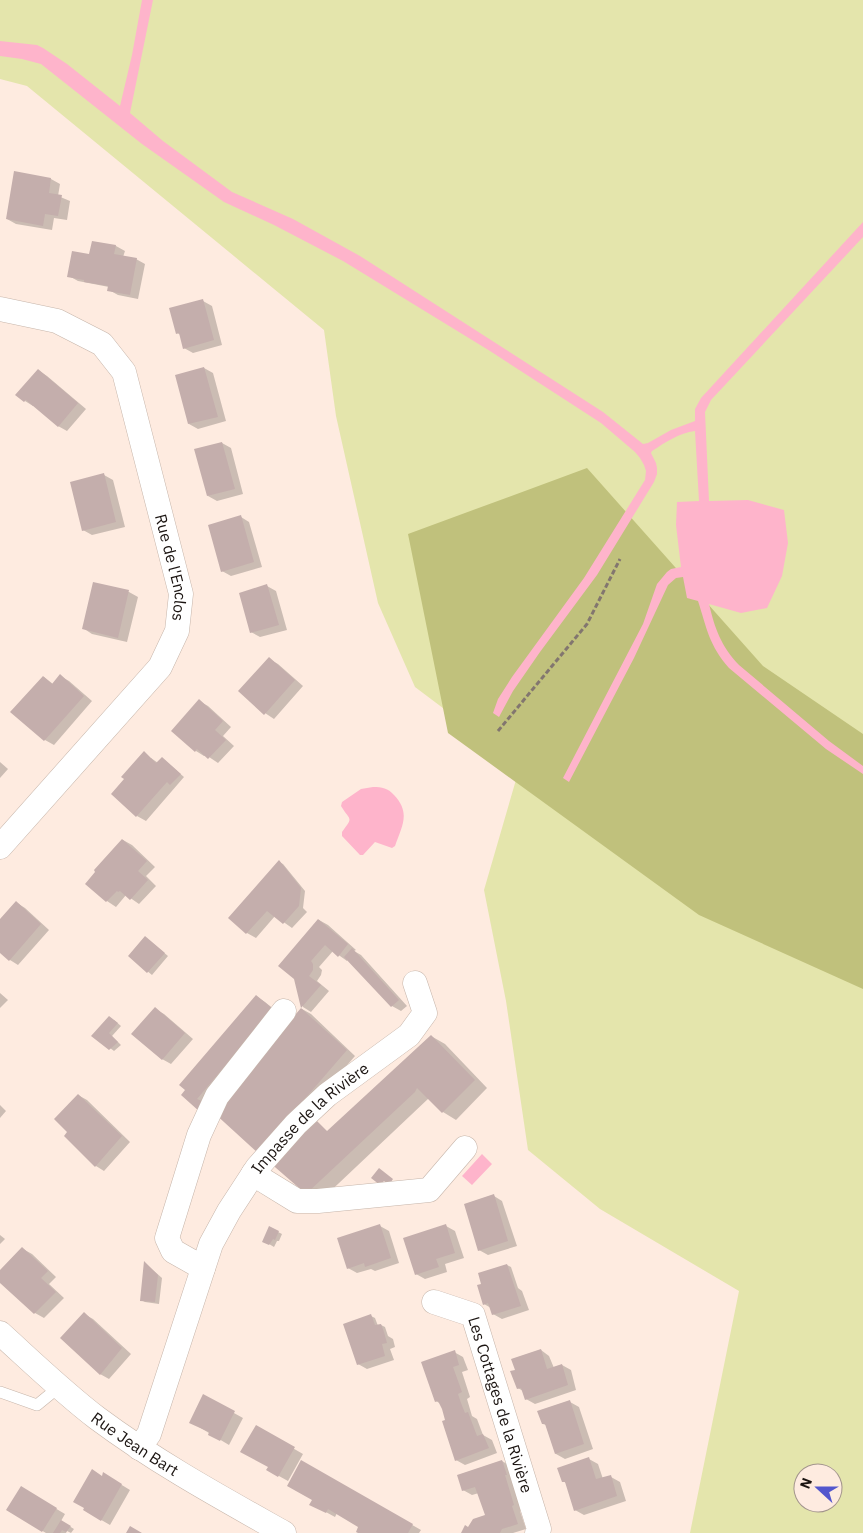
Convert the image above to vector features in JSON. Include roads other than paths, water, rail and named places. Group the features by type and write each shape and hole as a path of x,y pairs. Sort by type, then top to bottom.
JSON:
{"street":[{"name":"Rue de l'Enclos","path":"0,309 57,321 102,344 124,372 181,594 177,631 160,667 0,846"},
{"name":"Impasse de la Rivière","path":"139,1448 149,1434 211,1244 229,1210 253,1174 296,1124 327,1095 409,1035 425,1013 415,983"},
{"path":"203,1268 173,1251 168,1238 199,1135 217,1096 284,1011"},
{"path":"253,1174 297,1201 318,1201 429,1190 465,1148"},
{"name":"Les Cottages de la Rivière","path":"434,1302 473,1315 539,1529 537,1533"},
{"name":"Rue Jean Bart","path":"0,1333 59,1388 139,1448 284,1533"}],"lane":[{"path":"0,1392 37,1405 59,1388"}]}
